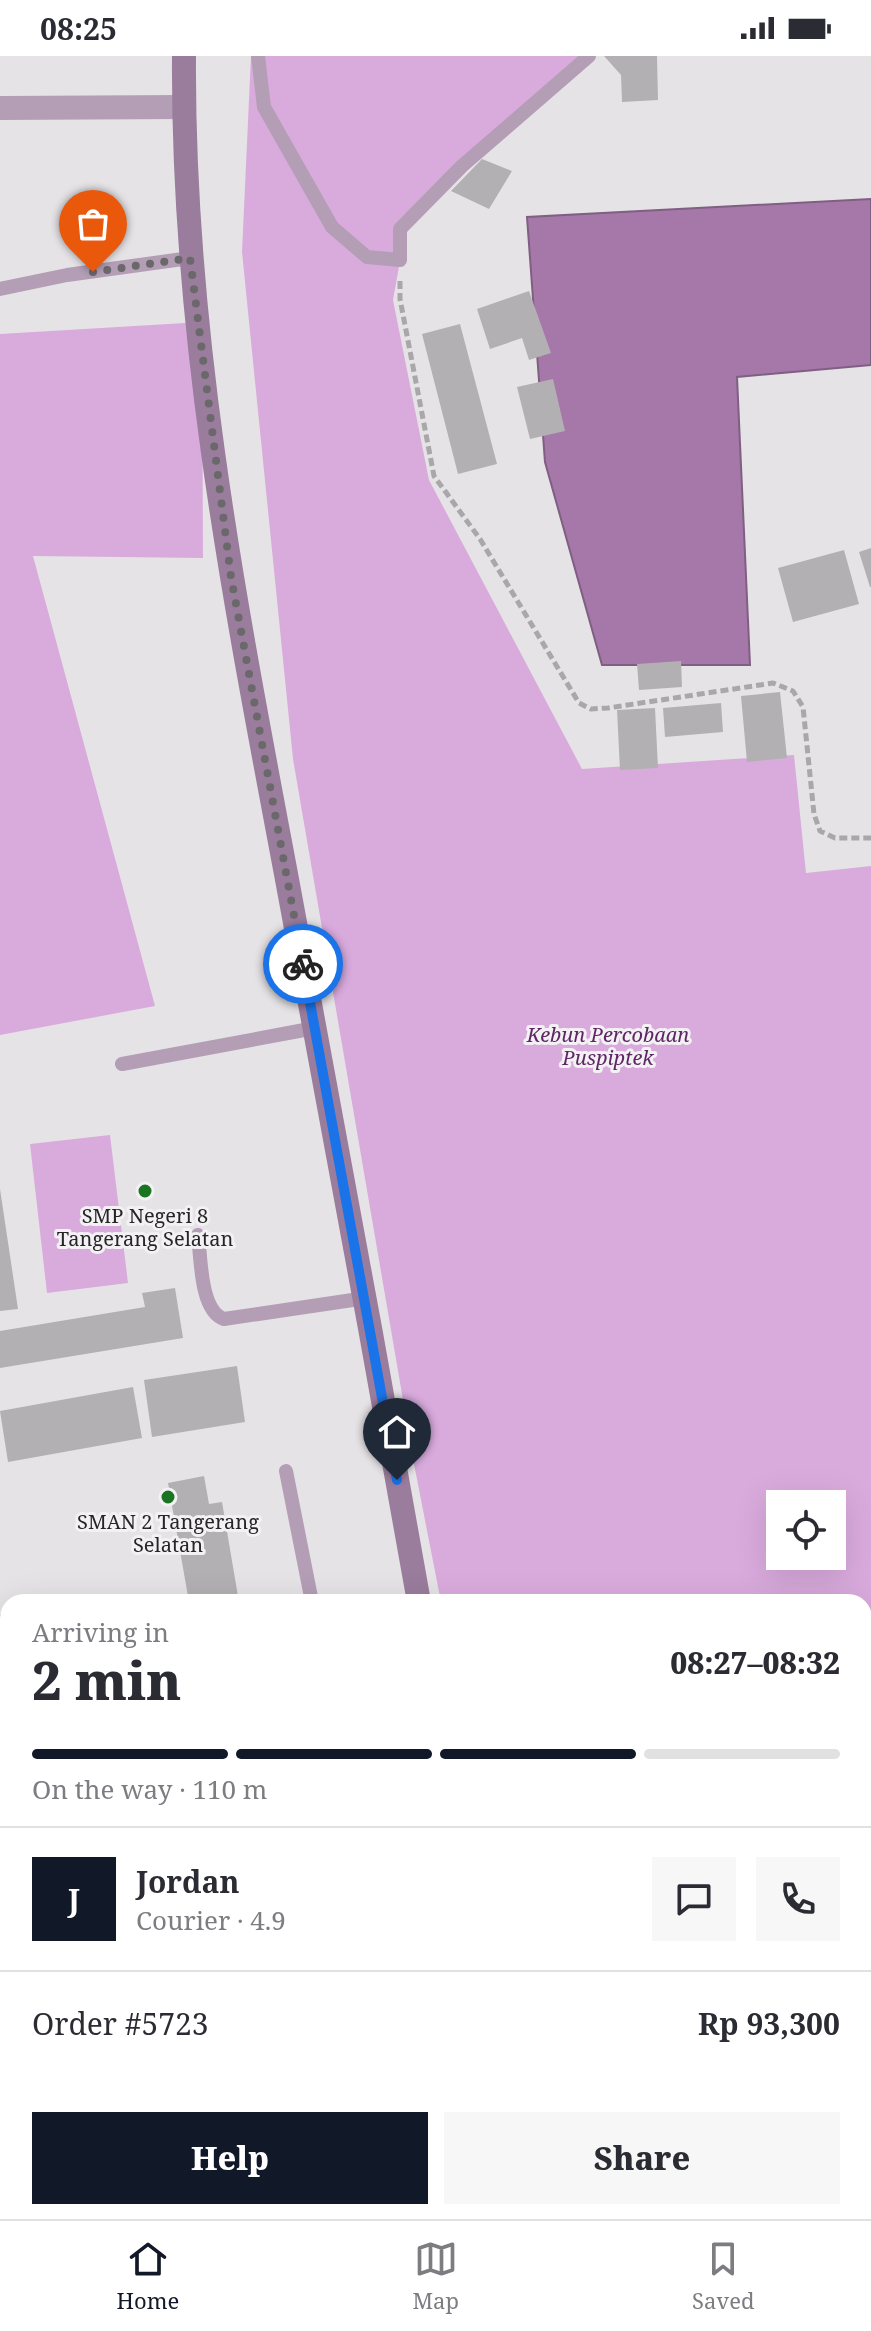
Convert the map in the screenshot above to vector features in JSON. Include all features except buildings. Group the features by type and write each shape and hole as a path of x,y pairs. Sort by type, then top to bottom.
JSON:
{"main road":[{"path":"184,56 190,258 231,577 366,1298 418,1594"}],"street":[{"path":"0,108 184,107"}],"lane":[{"path":"258,56 264,107 332,227 367,257 400,260 400,229 462,166 589,56"},
{"path":"0,289 67,275 190,258"},
{"path":"122,1064 315,1028"},
{"path":"198,1235 207,1306 215,1316 224,1319 366,1298"},
{"path":"286,1471 310,1594"}],"path":[{"path":"400,260 400,299 434,476 480,539 579,703 591,709 608,708 773,683 793,691 803,707 814,814 820,831 835,838 871,838"}],"green space":[{"name":"Kebun Percobaan Puspiptek","path":"251,56 580,56 409,211 393,300 429,480 582,769 794,755 806,873 871,866 871,1594 439,1594 414,1464 293,759 242,252"},
{"path":"202,322 203,558 33,556 155,1006 0,1035 0,334"},
{"path":"110,1135 128,1283 47,1293 30,1144"}],"shaded area":[{"path":"871,199 871,365 737,377 750,665 602,665 545,462 527,217"}],"way so far":[{"path":"93,272 190,258 231,577 303,964"}],"place":[{"name":"SMP Negeri 8 Tangerang Selatan","path":"145,1191"},
{"name":"SMAN 2 Tangerang Selatan","path":"168,1497"}],"route":[{"path":"303,964 397,1480"}]}
